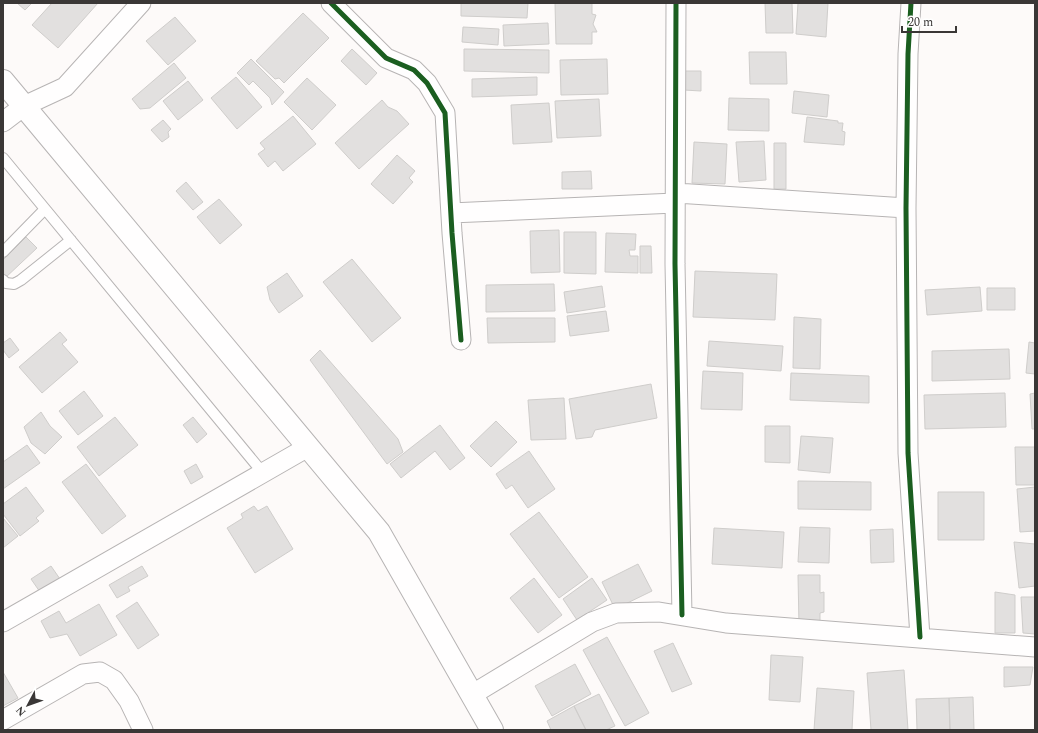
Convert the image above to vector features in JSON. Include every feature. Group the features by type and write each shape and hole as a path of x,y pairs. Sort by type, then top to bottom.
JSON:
{"main road":[{"path":"3,81 379,532 473,694 492,730"}],"street":[{"path":"3,122 24,106 65,87 141,3"},
{"path":"331,3 386,58 414,70 427,83 446,113 451,213 461,340"},
{"path":"676,3 675,198 682,616"},
{"path":"911,3 908,54 906,208 908,453 920,637"},
{"path":"451,213 675,198 906,208"},
{"path":"3,622 308,447"},
{"path":"473,694 592,622 616,613 659,612 726,623 1035,647"},
{"path":"3,720 83,674 100,672 114,680 129,701 143,730"}],"lane":[{"path":"3,158 263,473"},
{"path":"3,252 45,209"},
{"path":"3,280 6,283 14,284 21,280 71,240"}],"building":[{"path":"17,3 32,3 25,10"},
{"path":"52,3 98,3 58,48 32,25"},
{"path":"461,3 528,3 527,18 461,16"},
{"path":"555,3 592,3 592,14 596,15 593,24 597,32 592,32 592,44 556,44"},
{"path":"765,3 792,3 793,33 766,33"},
{"path":"798,3 828,3 826,37 796,34"},
{"path":"303,13 329,38 284,83 279,78 275,79 256,61"},
{"path":"175,17 196,41 168,65 146,41"},
{"path":"548,23 549,44 504,46 503,25"},
{"path":"463,27 499,29 498,45 462,42"},
{"path":"352,49 377,73 366,85 341,61"},
{"path":"464,49 549,50 549,73 464,71"},
{"path":"749,52 786,52 787,84 750,84"},
{"path":"251,59 284,92 272,105 270,98 253,81 249,85 237,73"},
{"path":"607,59 608,94 561,95 560,60"},
{"path":"174,63 186,78 150,108 140,109 132,99"},
{"path":"684,71 701,71 701,91 684,90"},
{"path":"236,77 262,107 237,129 211,98"},
{"path":"537,77 537,95 472,97 472,79"},
{"path":"307,78 336,105 312,130 284,102"},
{"path":"188,81 203,100 178,120 163,101"},
{"path":"794,91 829,95 827,117 792,113"},
{"path":"729,98 769,99 769,131 728,130"},
{"path":"599,99 601,136 557,138 555,101"},
{"path":"382,100 388,107 397,111 409,124 359,169 335,143"},
{"path":"549,103 552,142 513,144 511,105"},
{"path":"293,116 316,144 283,171 275,161 268,167 258,154 265,149 260,143"},
{"path":"807,117 843,123 842,131 845,132 844,145 804,142"},
{"path":"163,120 171,129 168,132 169,137 162,142 151,130"},
{"path":"764,141 766,180 739,182 736,142"},
{"path":"694,142 727,144 725,184 692,183"},
{"path":"774,143 786,143 786,189 774,189"},
{"path":"397,155 415,171 409,178 413,182 393,204 371,184"},
{"path":"591,171 592,189 562,189 562,172"},
{"path":"186,182 203,202 193,210 176,191"},
{"path":"219,199 242,225 220,244 197,217"},
{"path":"559,230 560,272 531,273 530,231"},
{"path":"564,232 596,232 596,274 564,273"},
{"path":"606,233 636,234 635,250 629,250 630,256 638,256 638,273 605,272"},
{"path":"26,237 37,248 4,279 3,260"},
{"path":"640,246 651,246 652,273 640,273"},
{"path":"352,259 401,318 372,342 323,282"},
{"path":"695,271 777,274 775,320 693,317"},
{"path":"287,273 303,296 279,313 270,300 267,287"},
{"path":"554,284 555,311 486,312 486,285"},
{"path":"602,286 605,307 567,313 564,292"},
{"path":"980,287 982,311 927,315 925,290"},
{"path":"987,288 1015,288 1015,310 987,310"},
{"path":"606,311 609,331 570,336 567,316"},
{"path":"794,317 821,319 820,369 793,368"},
{"path":"487,318 555,318 555,342 488,343"},
{"path":"60,332 67,340 62,344 78,362 42,393 19,367"},
{"path":"10,338 19,350 9,358 3,350 3,343"},
{"path":"709,341 783,346 781,371 707,366"},
{"path":"1029,342 1035,343 1035,374 1026,373"},
{"path":"1009,349 1010,379 932,381 932,351"},
{"path":"320,350 398,439 403,452 387,464 310,360"},
{"path":"703,371 743,373 742,410 701,409"},
{"path":"791,373 869,376 869,403 790,400"},
{"path":"651,384 657,418 595,430 592,437 576,439 569,399"},
{"path":"84,391 103,416 78,435 59,411"},
{"path":"1005,393 1006,427 925,429 924,395"},
{"path":"1035,393 1035,429 1032,429 1030,394"},
{"path":"564,398 566,439 531,440 528,400"},
{"path":"41,412 50,426 62,437 45,454 31,443 24,427"},
{"path":"115,417 138,445 99,476 77,447"},
{"path":"193,417 207,434 197,443 183,425"},
{"path":"496,421 517,442 491,467 470,446"},
{"path":"440,425 465,458 450,470 435,451 401,478 390,464"},
{"path":"765,426 790,426 790,463 765,462"},
{"path":"801,436 833,438 830,473 798,470"},
{"path":"27,445 40,463 3,489 3,462"},
{"path":"1015,447 1035,447 1035,485 1016,485"},
{"path":"529,451 555,489 528,508 512,485 506,489 496,474"},
{"path":"86,464 126,516 102,534 62,482"},
{"path":"196,464 203,477 191,484 184,471"},
{"path":"798,481 871,482 871,510 798,509"},
{"path":"26,487 44,511 36,518 39,521 20,536 3,514 3,504"},
{"path":"1035,487 1035,531 1020,532 1017,489"},
{"path":"938,492 984,492 984,540 938,540"},
{"path":"254,506 258,511 267,506 293,549 255,573 227,528 243,518 241,514"},
{"path":"539,512 588,577 559,598 510,534"},
{"path":"3,518 18,536 3,548"},
{"path":"800,527 830,528 829,563 798,562"},
{"path":"714,528 784,532 782,568 712,564"},
{"path":"893,529 894,562 871,563 870,530"},
{"path":"1014,542 1035,544 1035,586 1019,588"},
{"path":"638,564 652,591 615,609 602,582"},
{"path":"51,566 60,579 40,592 31,579"},
{"path":"142,566 148,576 128,587 130,591 117,598 109,585"},
{"path":"798,575 820,575 820,593 824,592 824,612 820,613 820,626 799,626"},
{"path":"534,578 562,615 538,633 510,598"},
{"path":"592,578 607,600 577,620 563,599"},
{"path":"995,592 1015,595 1015,633 995,633"},
{"path":"1021,597 1035,597 1035,634 1023,633"},
{"path":"137,602 159,635 138,649 116,616"},
{"path":"99,604 117,635 80,656 67,634 50,638 41,621 59,611 66,623"},
{"path":"607,637 649,713 625,726 583,650"},
{"path":"673,643 692,684 672,692 654,651"},
{"path":"771,655 803,657 800,702 769,700"},
{"path":"575,664 591,694 552,716 535,686"},
{"path":"1004,667 1033,667 1030,685 1004,687"},
{"path":"904,670 908,730 871,730 867,673"},
{"path":"3,672 18,698 3,706"},
{"path":"817,688 854,691 852,730 814,730"},
{"path":"599,694 615,726 606,730 586,730 574,706"},
{"path":"973,697 974,730 950,730 949,698"},
{"path":"949,698 950,730 917,730 916,699"},
{"path":"574,706 586,730 551,730 547,721"}],"cycle path":[{"path":"331,3 386,58 414,70 427,83 445,113 452,233 461,340"},
{"path":"676,3 675,264 682,615"},
{"path":"911,3 908,54 906,208 908,453 920,637"}]}
